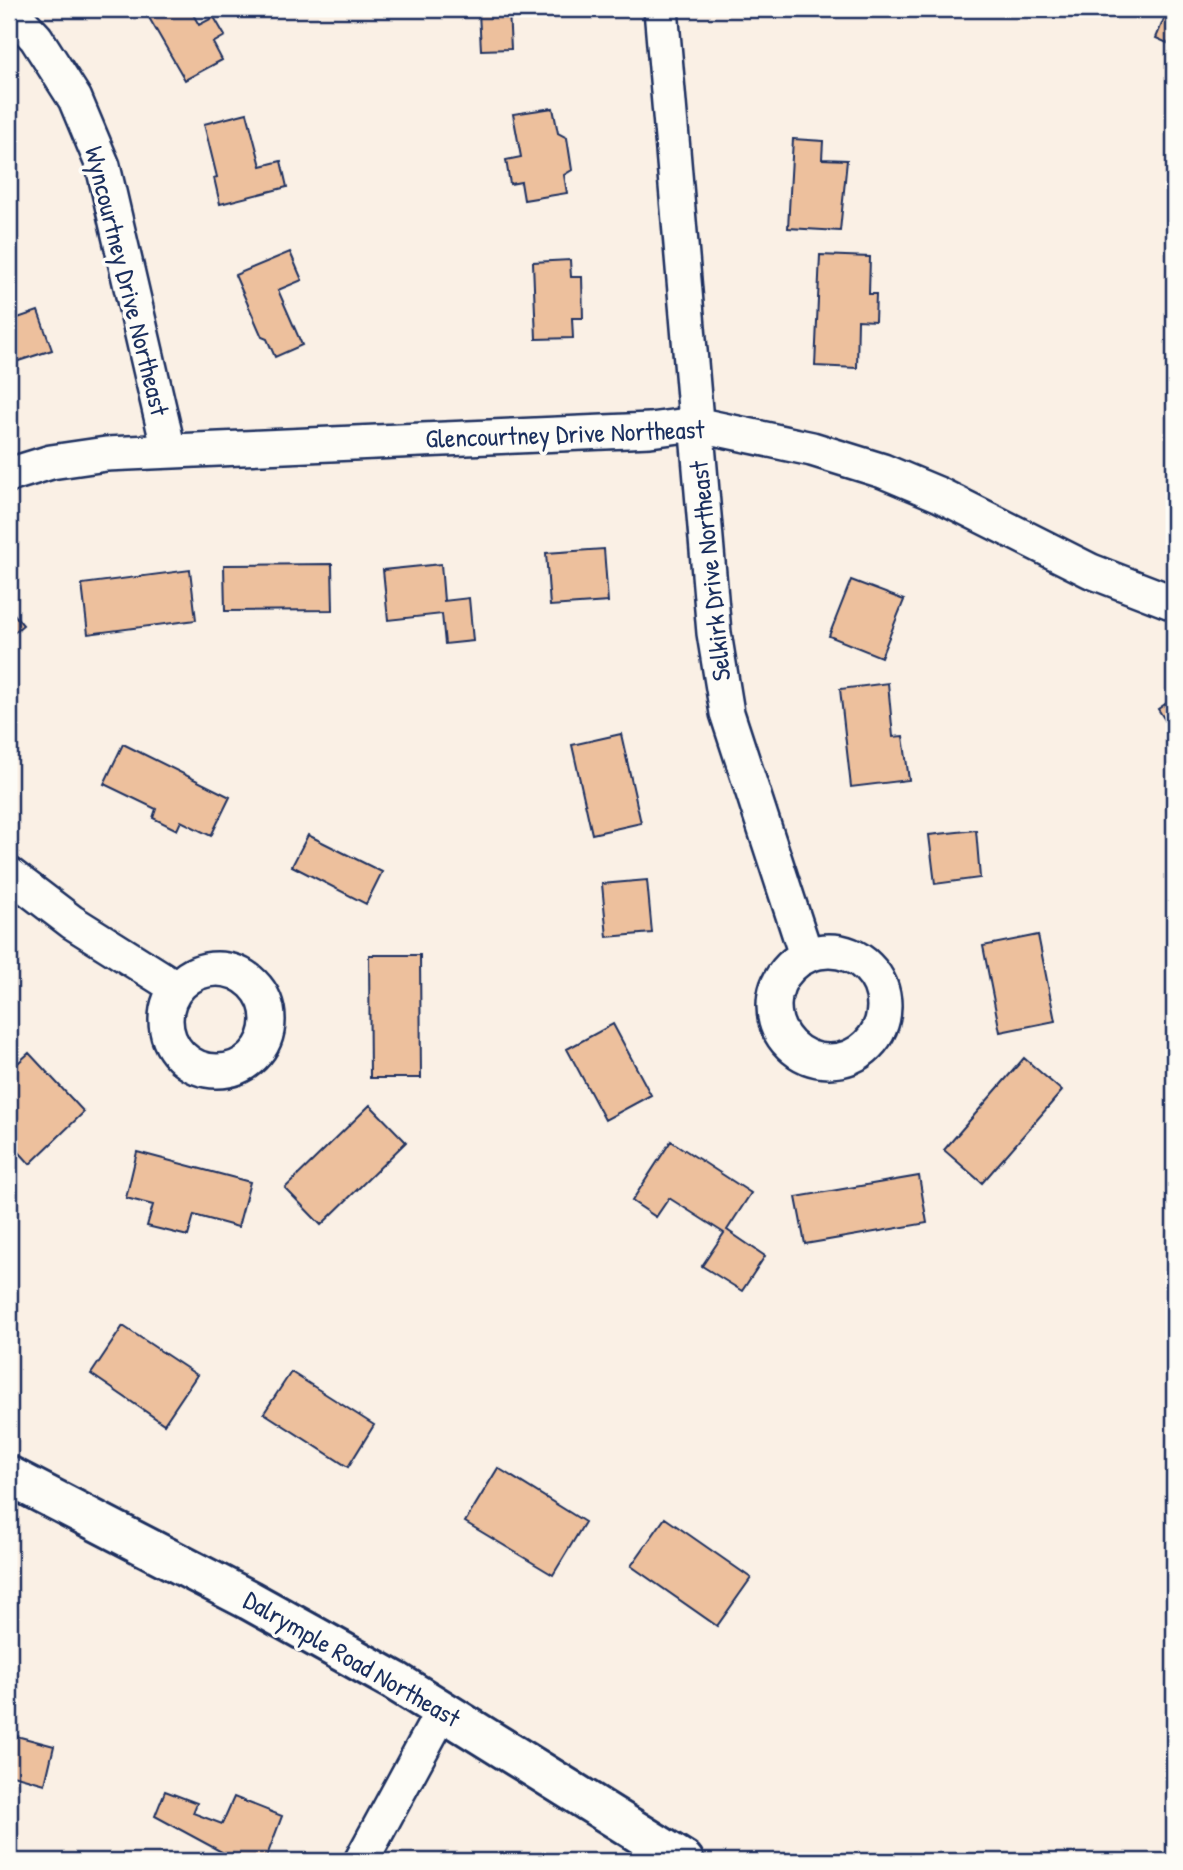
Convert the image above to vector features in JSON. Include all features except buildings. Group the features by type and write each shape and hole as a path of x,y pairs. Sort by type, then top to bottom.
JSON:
{"street":[{"name":"Wyncourtney Drive Northeast","path":"9,9 36,38 75,99 103,166 169,451"},
{"name":"Selkirk Drive Northeast","path":"661,9 714,633 727,713 806,955"},
{"name":"Glencourtney Drive Northeast","path":"9,475 51,462 106,454 650,430 695,424 812,449 883,471 938,494 1091,571 1174,603"},
{"path":"9,874 72,922 177,988"},
{"name":"Dalrymple Road Northeast","path":"9,1476 281,1617 443,1710 684,1861"},
{"path":"361,1861 443,1710"}]}
